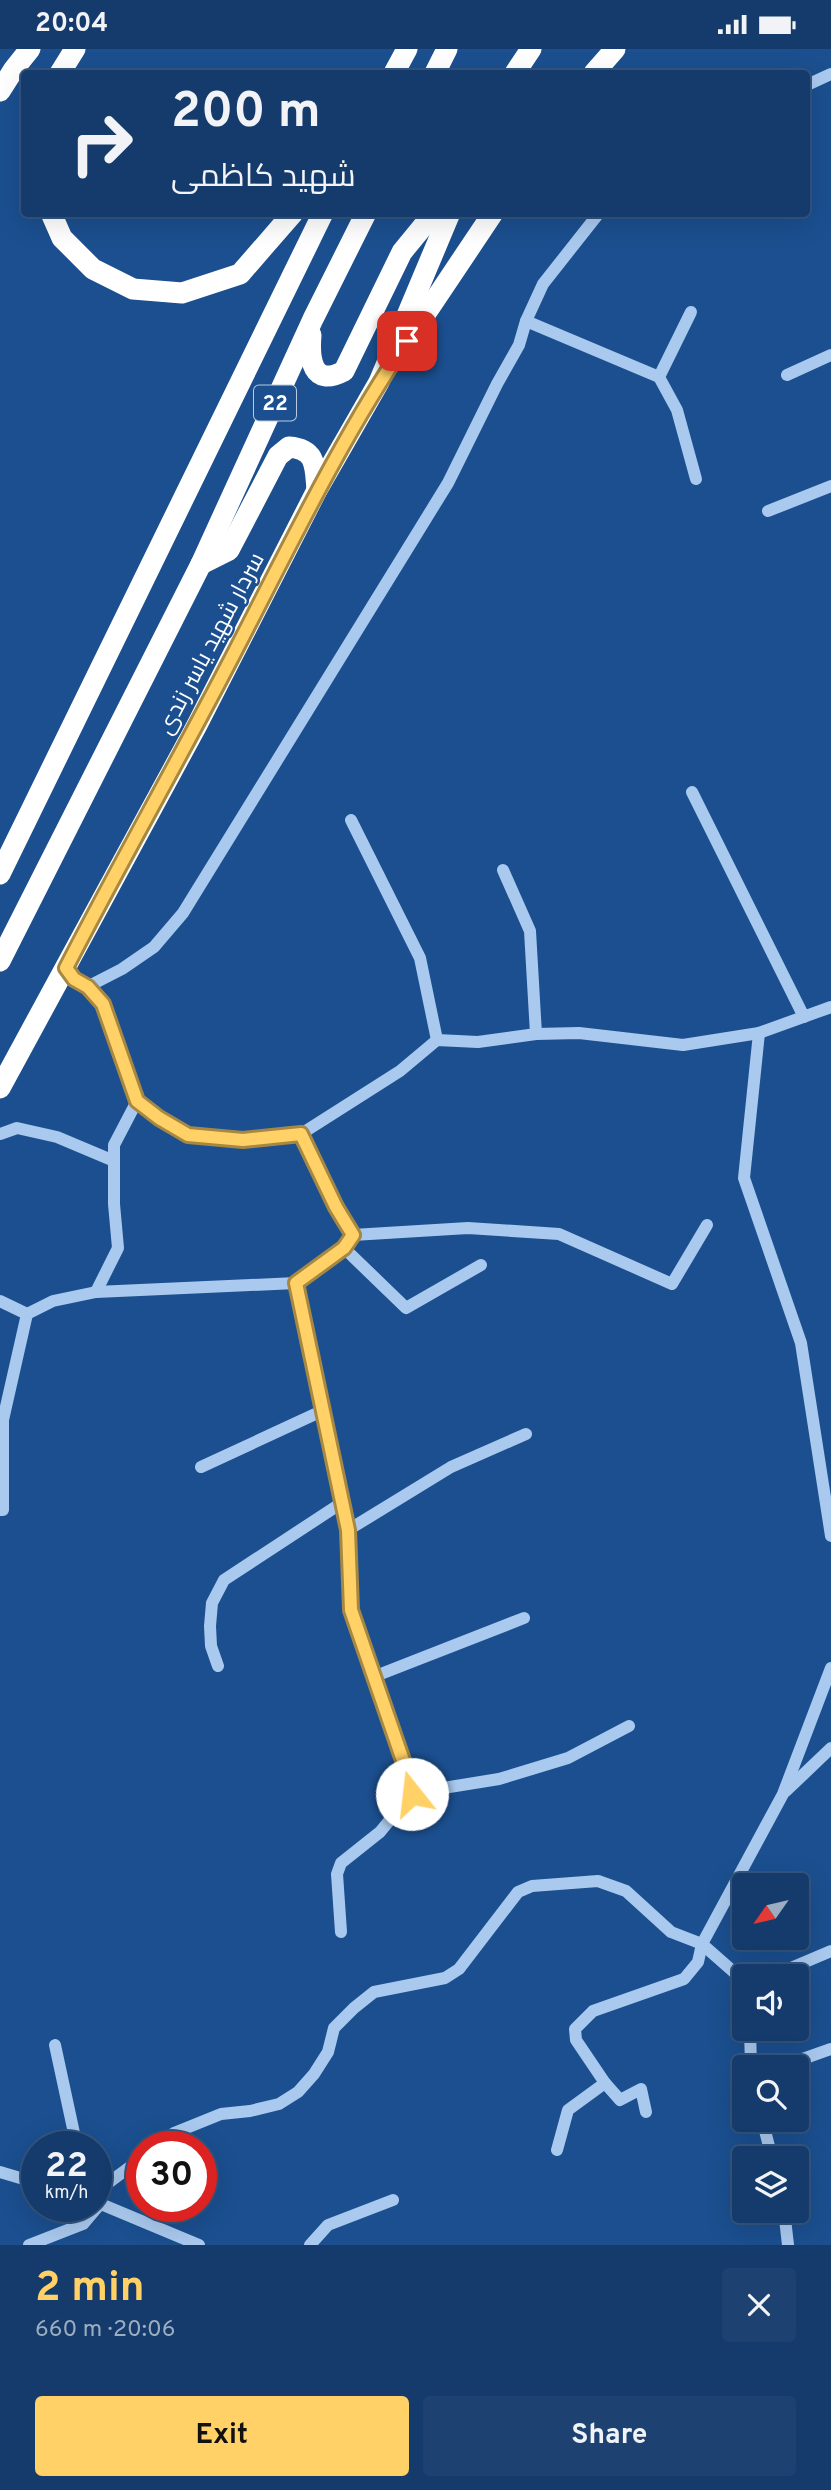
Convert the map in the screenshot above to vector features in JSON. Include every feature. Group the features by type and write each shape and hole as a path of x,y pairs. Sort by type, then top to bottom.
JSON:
{"highway":[{"path":"0,91 13,69 30,49"},
{"path":"62,70 75,49"},
{"path":"396,70 407,49"},
{"path":"436,70 447,49"},
{"path":"513,70 521,49"},
{"path":"514,70 531,49"},
{"path":"597,70 615,49"},
{"path":"53,217 62,238 93,269 132,289 183,293 240,274 290,217"},
{"path":"0,874 321,217"},
{"name":"سردار شهید یاسر زندی","path":"0,961 201,564 313,319 364,217"},
{"path":"313,319 309,357 319,373 329,376 344,371 402,252 431,217"},
{"name":"سردار شهید یاسر زندی","path":"0,1088 203,714 317,491 379,382 448,217"},
{"path":"379,382 490,217"},
{"path":"201,564 229,550 278,456 289,447 302,448 309,453 315,467 317,491"}],"street":[{"path":"810,84 831,74"},
{"path":"88,987 154,947 183,913 448,483 519,345 526,321 543,284 596,217"},
{"path":"660,377 691,312"},
{"path":"526,321 660,377 677,410 696,479"},
{"path":"787,375 831,355"},
{"path":"768,511 831,486"},
{"path":"692,792 804,1017"},
{"path":"351,820 420,958 437,1040"},
{"path":"503,870 530,931 536,1034"},
{"path":"66,968 74,979 88,987 103,1004 137,1101 188,1135 243,1140 301,1134 400,1071 437,1040 478,1042 536,1034 579,1033 683,1045 760,1033 831,1007"},
{"path":"760,1033 744,1178 801,1343 831,1536"},
{"path":"96,1292 118,1248 114,1204 114,1145 137,1101"},
{"path":"0,1134 17,1128 57,1137 114,1161"},
{"path":"301,1134 336,1207 353,1235"},
{"path":"353,1235 468,1229 559,1234 672,1284 707,1225"},
{"path":"0,1510 3,1510 1,1419 27,1314 53,1301 96,1292 296,1283 344,1248 353,1235"},
{"path":"344,1248 406,1308 481,1265"},
{"path":"296,1283 348,1530 351,1610 408,1775 412,1794"},
{"path":"0,1301 27,1314"},
{"path":"201,1467 324,1410"},
{"path":"348,1530 451,1467 526,1434"},
{"path":"218,1666 211,1646 210,1626 212,1603 224,1580 342,1502"},
{"path":"373,1677 524,1618"},
{"path":"646,2112 641,2089 620,2100 605,2083 576,2040 575,2029 593,2011 684,1979 698,1962 702,1944 783,1794 831,1668"},
{"path":"341,1932 337,1874 341,1863 380,1832 412,1794 499,1779 568,1758 629,1726"},
{"path":"783,1794 831,1748"},
{"path":"179,2131 221,2114 279,2103 298,2092 328,2053 334,2028 354,2008 374,1992 445,1978 459,1969 518,1892 531,1886 598,1881 626,1891 671,1932 702,1944 732,1970"},
{"path":"800,1964 831,1951"},
{"path":"55,2045 74,2131"},
{"path":"809,2057 831,2049"},
{"path":"557,2150 568,2110 605,2083"},
{"path":"0,2172 21,2178"},
{"path":"112,2186 126,2173"},
{"path":"310,2245 328,2225 393,2200"},
{"path":"112,2207 199,2245"},
{"path":"29,2245 84,2222"},
{"path":"785,2223 788,2245"}],"route":[{"path":"407,341 379,382 317,491 197,725 66,968 74,979 88,987 103,1004 137,1101 188,1135 243,1140 301,1134 336,1207 353,1235 344,1248 296,1283 348,1530 351,1610 408,1775 412,1794"}]}
